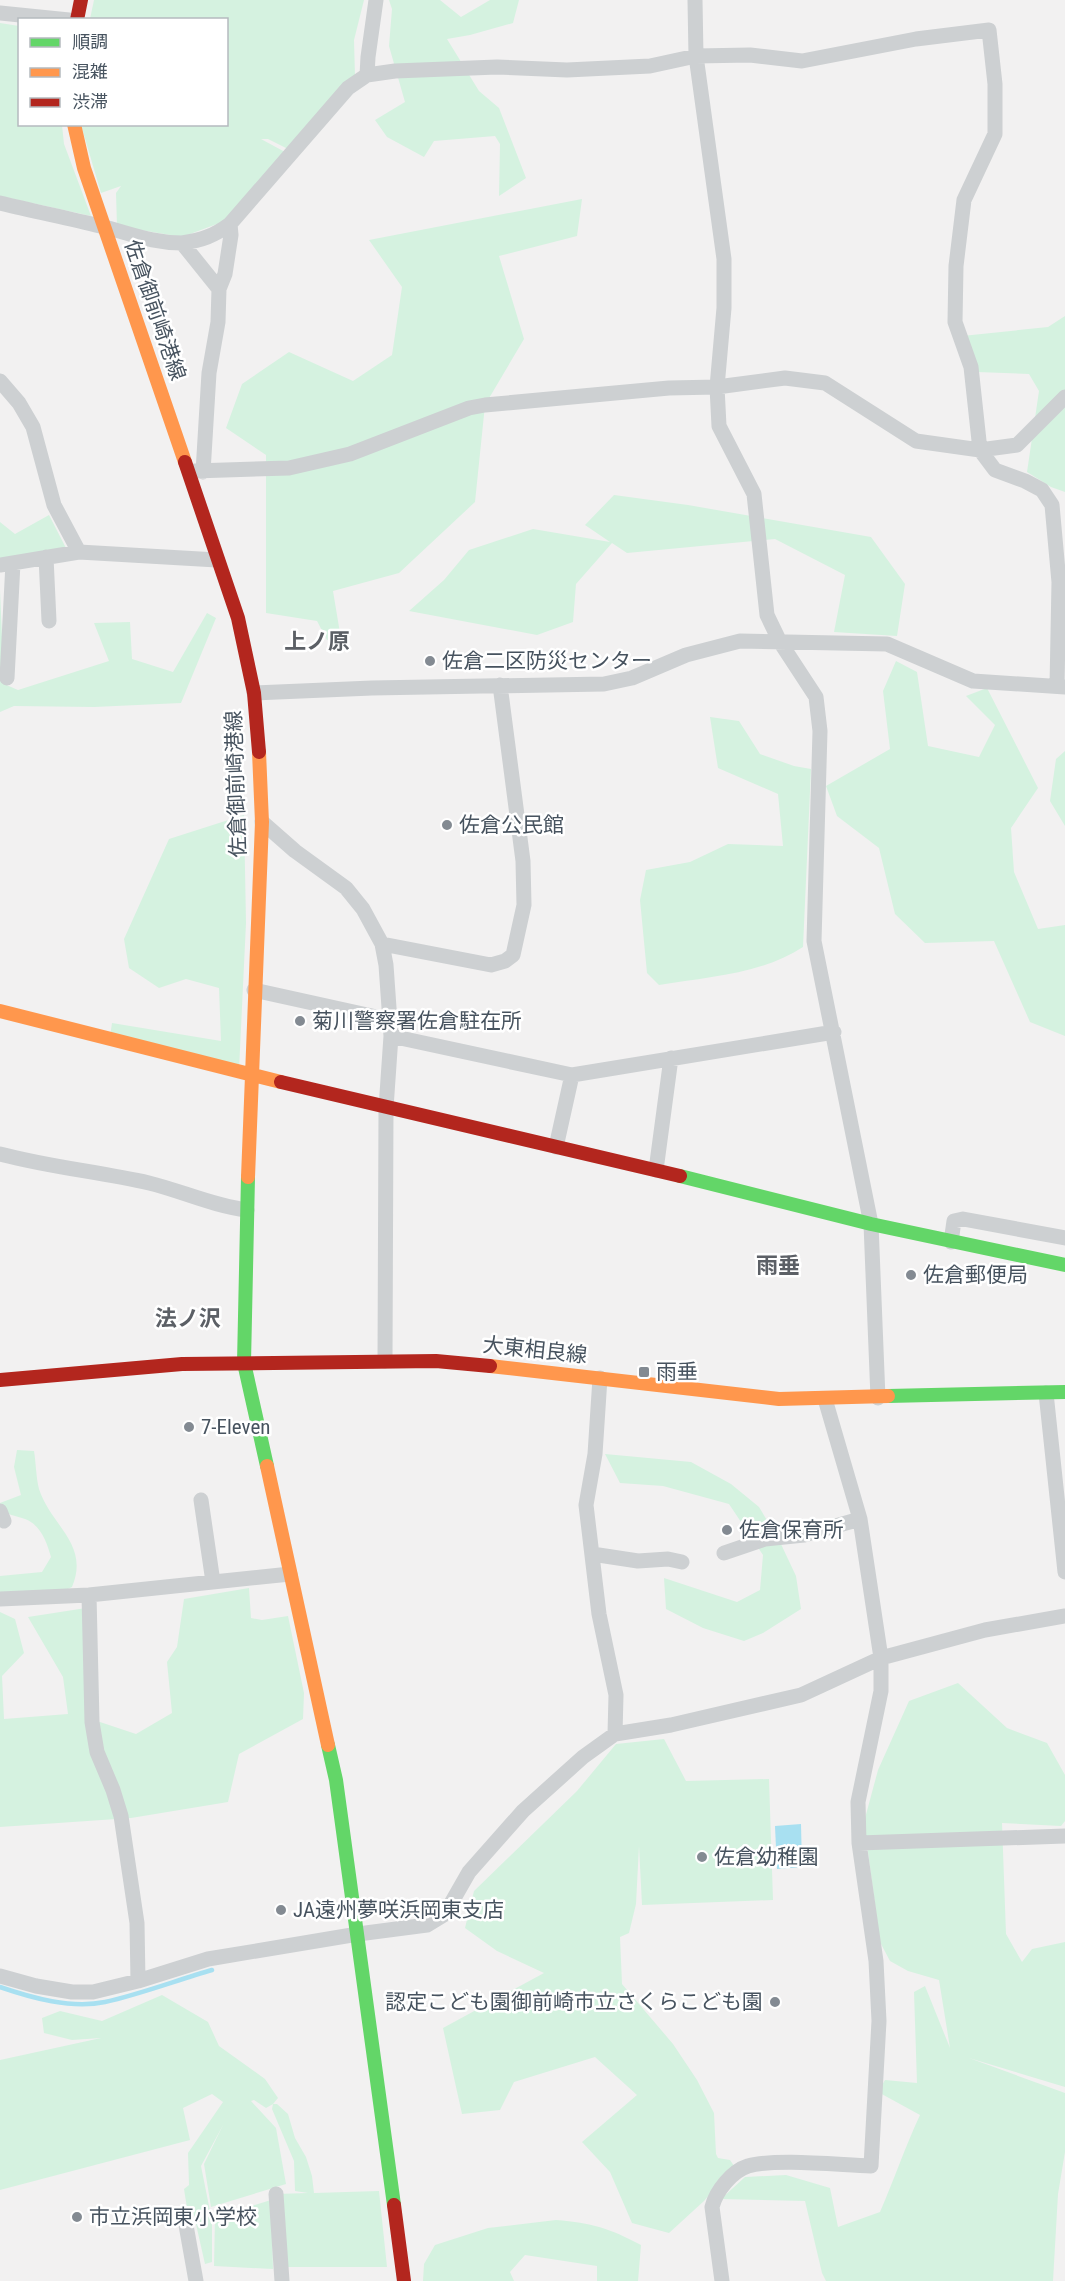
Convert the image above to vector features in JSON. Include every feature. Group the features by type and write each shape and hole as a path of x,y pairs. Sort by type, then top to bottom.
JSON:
{"main road":[{"path":"77,18 81,0"},
{"name":"佐倉御前崎港線","path":"74,126 84,168 104,227 195,471 218,560 238,618 254,693 261,757 262,822 251,1075 244,1363 336,1780 404,2281"},
{"path":"0,1011 251,1075 656,1170 871,1224 1065,1265"},
{"name":"大東相良線","path":"0,1380 182,1364 436,1361 779,1399 1065,1392"}],"street":[{"path":"367,75 376,0"},
{"path":"695,0 696,56 724,259 724,309 717,387 719,426 754,494 767,615 780,642 816,697 820,731 814,941 871,1224 878,1398"},
{"path":"0,13 49,18"},
{"path":"0,203 164,243 200,241 215,235 230,224 348,88 367,75 395,71 497,68 567,70 651,66 696,56 750,54 802,61 916,39 989,30 995,84 995,134 964,200 956,266 955,322 971,367 980,450 995,470 1042,490 1052,505 1062,581 1061,687 973,681 886,644 740,641 686,655 632,678 604,684 254,693"},
{"path":"230,224 231,235 225,274 219,289 218,322 195,471 289,468 350,454 469,408 485,405 669,388 717,387 785,378 825,383 916,441 980,450 1017,445 1065,397"},
{"path":"182,243 219,289"},
{"path":"0,381 19,403 33,427 54,505 79,552"},
{"path":"7,678 6,564 79,552 218,560"},
{"path":"46,557 49,621"},
{"path":"382,944 491,965 505,961 513,955 524,905 523,861 500,685"},
{"path":"262,822 295,851 346,888 363,909 382,944 386,965 390,1028 386,1108 385,1361"},
{"path":"254,990 572,1075 834,1032"},
{"path":"656,1170 671,1058"},
{"path":"556,1147 572,1075"},
{"path":"0,1155 111,1174 164,1187 229,1208 247,1210"},
{"path":"951,1242 954,1221 963,1219 1065,1238"},
{"path":"600,1378 594,1454 586,1505 599,1614 616,1695 615,1734"},
{"path":"1046,1393 1065,1572"},
{"path":"722,2281 712,2207 715,2197 737,2171 749,2166 778,2164 871,2166 879,2022 876,1961 859,1843 858,1802 881,1691 881,1658 860,1519 825,1399"},
{"path":"201,1500 213,1582"},
{"path":"724,1553 765,1539 804,1535 860,1519"},
{"path":"592,1554 638,1562 669,1559 682,1562"},
{"path":"0,1599 89,1595 290,1574"},
{"path":"89,1595 92,1722 97,1752 113,1791 120,1816 137,1923 138,1981"},
{"path":"0,1976 36,1986 72,1992 93,1992 138,1981 208,1959 427,1925 445,1914 469,1872 523,1811 583,1757 615,1734 671,1725 801,1695 881,1658 985,1630 1065,1616"},
{"path":"859,1843 1065,1836"},
{"path":"276,2194 282,2281"},
{"path":"184,2214 196,2281"}],"green space":[{"path":"94,0 364,0 354,40 355,76 288,149 268,139 261,139 285,152 225,221 182,237 117,226 116,193 121,186 101,193 81,126 228,126 228,18 90,18"},
{"path":"389,0 440,0 461,17 490,0 519,0 513,23 447,39 479,91 499,108 526,178 499,196 500,144 495,136 434,141 424,157 387,137 375,120 405,102 389,46 392,9"},
{"path":"0,23 18,26 18,126 62,126 64,144 91,216 0,196"},
{"path":"582,199 577,236 499,256 524,339 485,405 475,502 399,573 333,591 341,639 327,640 317,621 266,613 266,455 226,428 242,384 289,352 353,381 392,355 402,287 369,240"},
{"path":"1065,316 1065,492 1051,487 1027,472 1039,391 1029,374 977,372 962,336 1048,327"},
{"path":"614,495 688,505 871,537 905,584 897,636 834,632 845,575 775,539 627,553 612,543 576,584 573,622 537,635 409,611 444,580 469,550 533,529 610,542 585,525"},
{"path":"49,515 67,550 0,563 0,522 15,534"},
{"path":"0,590 4,684 18,690 109,661 94,623 130,622 132,659 173,672 207,613 216,618 181,703 94,707 14,706 0,712"},
{"path":"896,661 917,672 928,746 979,757 995,725 966,696 987,688 1038,788 1011,828 1014,872 1038,929 1065,925 1065,1036 1030,1022 994,941 925,943 895,914 879,848 837,816 826,786 890,749 883,691"},
{"path":"710,717 739,721 760,754 794,766 811,769 803,947 787,956 752,969 659,985 647,973 640,900 646,870 690,862 728,844 783,846 778,794 718,768"},
{"path":"1065,751 1065,826 1050,801 1056,759"},
{"path":"244,815 246,923 239,1070 110,1037 112,1023 221,1041 219,988 186,979 159,988 129,968 124,939 169,839"},
{"path":"17,1450 34,1451 39,1489 73,1547 76,1559 76,1572 72,1587 53,1596 0,1599 0,1576 42,1572 51,1557 45,1540 31,1522 9,1514 0,1507 0,1503 21,1495 14,1467"},
{"path":"605,1454 691,1462 731,1484 759,1507 780,1542 796,1576 801,1609 763,1633 744,1641 703,1628 666,1609 664,1578 737,1602 760,1590 763,1555 729,1504 663,1486 620,1483"},
{"path":"249,1588 251,1618 262,1620 288,1616 304,1693 303,1719 239,1754 228,1802 131,1818 0,1827 0,1612 15,1619 24,1653 2,1676 4,1719 68,1714 63,1677 28,1617 86,1608 85,1717 136,1734 172,1713 167,1662 177,1647 184,1599"},
{"path":"958,1683 1007,1728 1047,1743 1065,1775 1065,1821 1061,1826 1002,1823 1006,1934 1022,1962 1032,1949 1065,1942 1065,2087 969,2058 1065,2093 1065,2152 1058,2194 1053,2281 826,2281 822,2273 805,2201 721,2199 745,2177 786,2175 830,2188 838,2227 880,2212 920,2115 878,2092 885,2080 917,2083 914,1992 925,1986 950,2048 939,1980 908,1971 890,1961 880,1942 864,1822 878,1770 909,1701"},
{"path":"664,1739 686,1781 769,1779 773,1900 642,1905 639,1846 636,1904 629,1933 620,1937 622,1984 673,2044 697,2080 714,2113 716,2154 718,2158 730,2160 734,2166 704,2201 669,2233 632,2223 610,2172 582,2142 637,2095 595,2057 514,2082 500,2110 462,2114 443,2028 544,1973 497,1951 465,1928 474,1891 577,1791 616,1744"},
{"path":"162,1995 208,2022 219,2046 265,2079 278,2098 266,2108 254,2100 251,2101 276,2128 286,2184 211,2207 204,2164 223,2125 201,2166 212,2221 212,2262 205,2264 193,2211 187,2208 184,2189 189,2185 188,2153 223,2102 212,2094 183,2108 190,2140 0,2190 0,2060 101,2038 72,2040 44,2033 42,2018 60,2011 102,2021"},
{"path":"273,2104 277,2104 288,2114 295,2138 306,2157 314,2193 379,2191 387,2267 288,2267 276,2194 308,2193 295,2191 294,2161 272,2109"},
{"path":"271,2200 273,2269 214,2266 215,2217"},
{"path":"556,2220 600,2227 641,2245 638,2281 597,2281 597,2266 525,2255 510,2272 514,2281 423,2281 424,2264 435,2245 488,2228"}],"water":[{"path":"801,1824 802,1867 777,1869 775,1826"}],"waterway":[{"path":"0,1987 52,2001 92,2004 132,1995 212,1970"}],"traffic: fast":[{"path":"680,1176 871,1224 1065,1265"},
{"path":"248,1177 244,1363 267,1466"},
{"path":"888,1396 1065,1392"},
{"path":"328,1745 336,1780 394,2205"}],"traffic: slow":[{"path":"74,126 84,168 185,462"},
{"path":"248,1177 262,822 259,752"},
{"path":"0,1011 281,1082"},
{"path":"490,1366 779,1399 888,1396"},
{"path":"267,1466 328,1745"}],"traffic: jam":[{"path":"77,18 81,0"},
{"path":"185,462 238,618 254,693 259,752"},
{"path":"281,1082 680,1176"},
{"path":"0,1380 182,1364 436,1361 490,1366"},
{"path":"394,2205 404,2281"}],"place":[{"name":"佐倉二区防災センター","path":"430,661"},
{"name":"佐倉公民館","path":"447,825"},
{"name":"菊川警察署佐倉駐在所","path":"300,1021"},
{"name":"佐倉郵便局","path":"911,1275"},
{"name":"雨垂","path":"644,1372"},
{"name":"7-Eleven","path":"189,1427"},
{"name":"佐倉保育所","path":"727,1530"},
{"name":"佐倉幼稚園","path":"702,1857"},
{"name":"JA遠州夢咲浜岡東支店","path":"281,1910"},
{"name":"認定こども園御前崎市立さくらこども園","path":"775,2002"},
{"name":"市立浜岡東小学校","path":"77,2217"}],"district":[{"name":"上ノ原","path":"317,641"},
{"name":"雨垂","path":"778,1265"},
{"name":"法ノ沢","path":"188,1318"}]}
